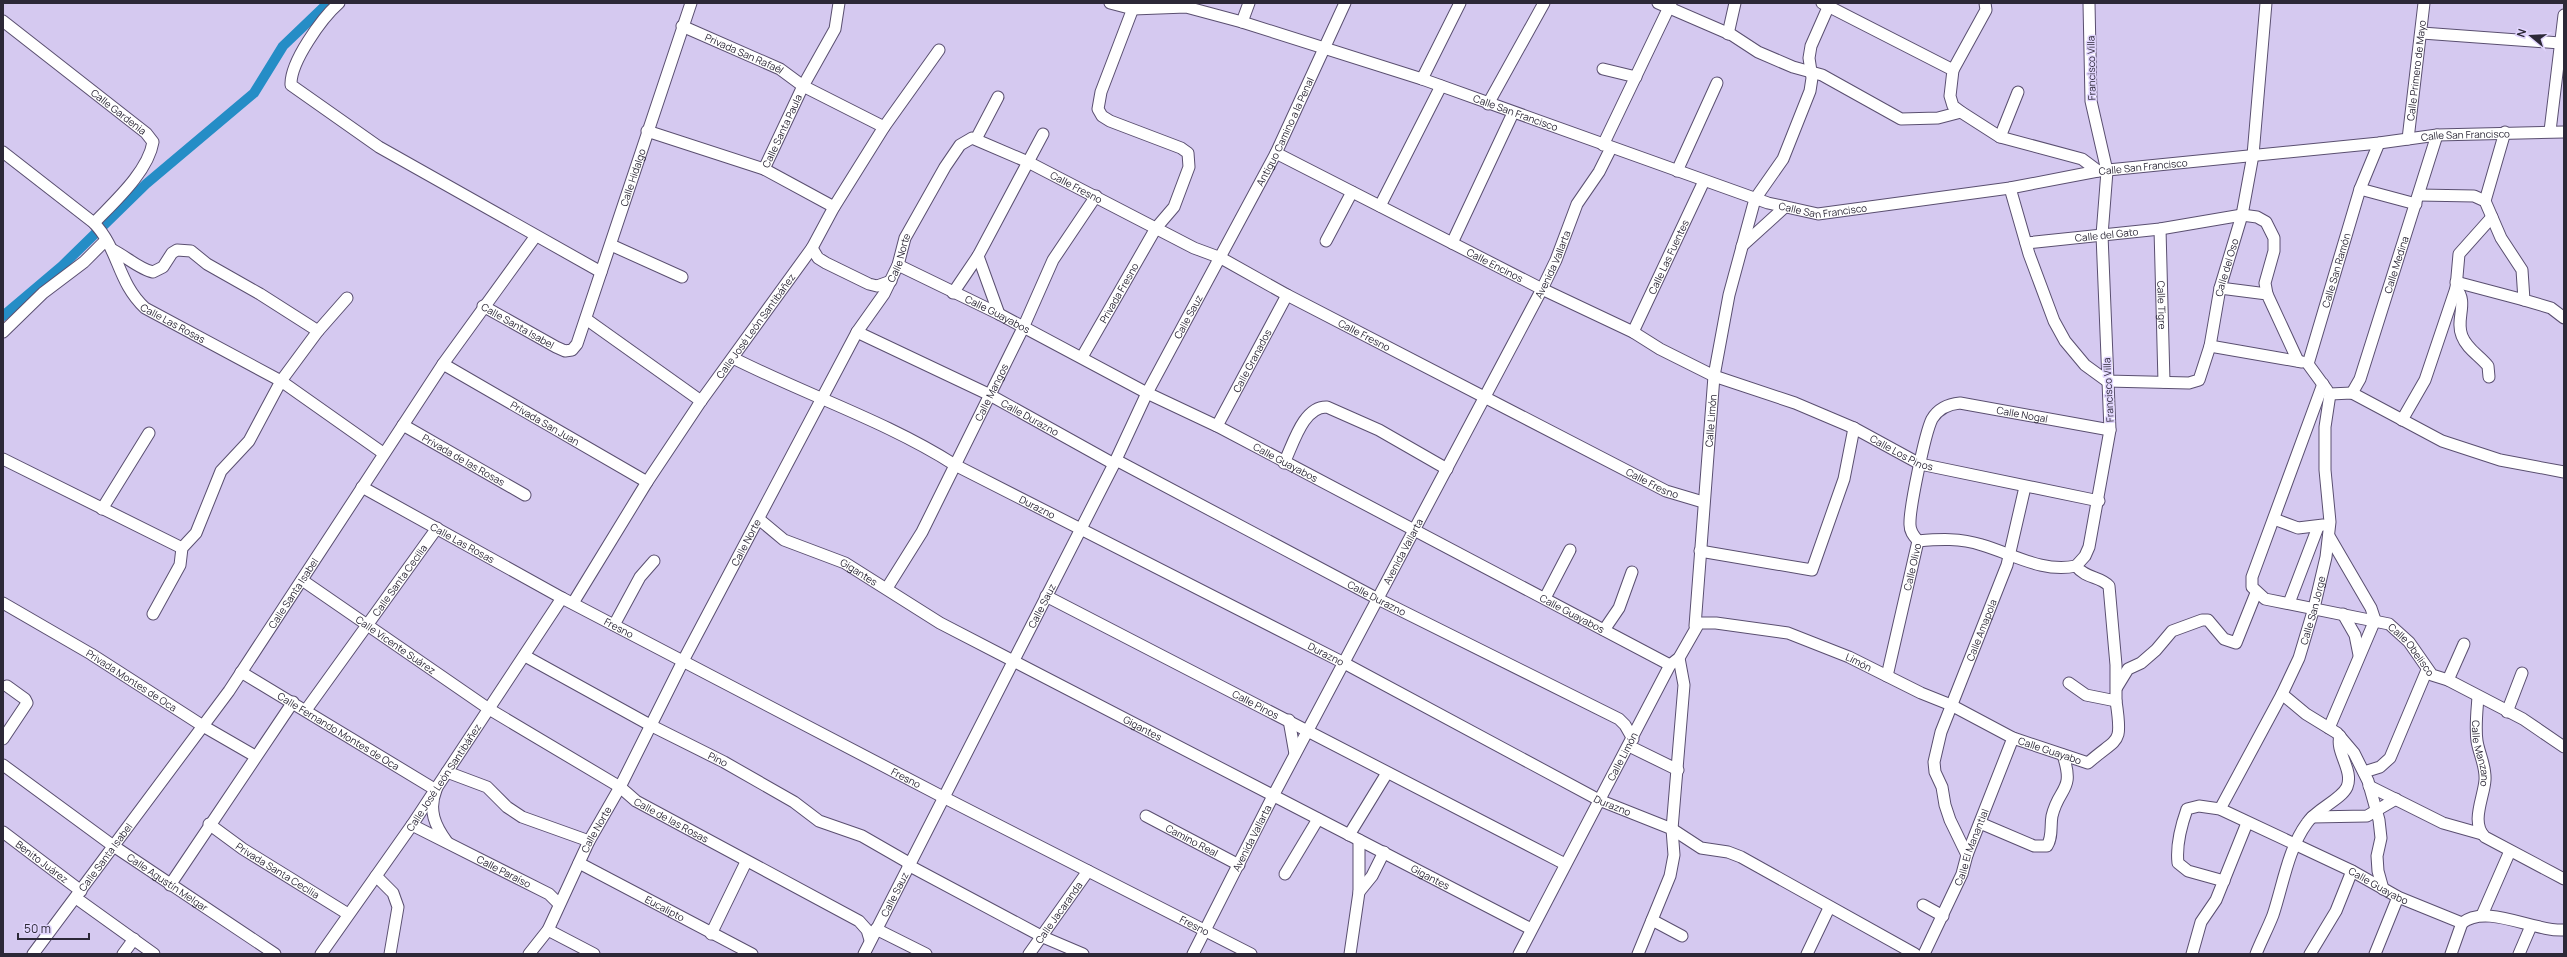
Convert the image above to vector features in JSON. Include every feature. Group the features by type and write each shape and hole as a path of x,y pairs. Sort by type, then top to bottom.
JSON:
{"street":[{"path":"339,3 312,36 293,71 291,85 324,106 379,147 535,237 601,272"},
{"name":"Calle Hidalgo","path":"572,350 577,344 586,319 647,131 691,3"},
{"name":"Calle Santa Paula","path":"647,131 764,169 803,86 835,29 839,3"},
{"name":"Calle San Francisco","path":"1110,3 1134,6 1186,8 1242,22 1422,79 1607,147 1755,199 1818,214 2010,188 2102,171 2379,143 2437,135 2505,132 2564,132"},
{"path":"1242,22 1249,3"},
{"name":"Antiguo Camino a la Penal","path":"1221,258 1276,153 1345,3"},
{"path":"1422,79 1460,3"},
{"path":"1488,104 1544,3"},
{"path":"1658,3 1670,6 1728,34 1758,52 1811,73 1822,75 1901,119 1938,118 1961,112"},
{"path":"1728,34 1735,3"},
{"path":"1985,3 1986,10 1953,70 1950,96 1953,106 2000,137 2082,159 2102,171"},
{"name":"Francisco Villa","path":"2076,566 2085,556 2089,547 2099,501 2110,430 2102,235 2102,171 2091,101 2089,3"},
{"name":"Calle del Oso","path":"2164,382 2189,383 2199,380 2210,346 2220,288 2242,215 2253,155 2266,3"},
{"name":"Calle Primero de Mayo","path":"2408,139 2422,33 2424,3"},
{"path":"1827,4 1953,70"},
{"name":"Calle Limón","path":"1519,954 1670,665 1679,658 1695,626 1703,502 1714,376 1729,295 1755,199 1783,159 1810,91 1811,73 1809,58 1811,46 1827,4"},
{"name":"Privada Fresno","path":"1082,357 1156,228 1174,207 1189,167 1188,153 1181,148 1110,122 1102,116 1098,109 1102,92 1134,6"},
{"name":"Avenida Vallarta","path":"1193,954 1295,754 1416,530 1483,397 1542,289 1556,260 1577,204 1599,172 1607,147 1636,77 1670,6"},
{"path":"2550,131 2564,15"},
{"name":"Calle Gardenia","path":"3,21 146,133 153,142 151,151 126,190 94,223"},
{"name":"Privada San Rafaél","path":"682,26 780,69 803,86 884,127"},
{"path":"2422,33 2560,43"},
{"name":"Calle José León Santibáñez","path":"573,603 647,482 701,401 812,248 834,207 884,127 939,50"},
{"path":"1603,69 1636,77"},
{"path":"1677,171 1717,82"},
{"path":"1380,206 1441,86"},
{"path":"2000,137 2018,92"},
{"path":"974,138 998,97"},
{"path":"1452,243 1513,113"},
{"path":"2505,132 2485,201 2501,238 2522,270 2524,300"},
{"path":"953,293 978,256 1043,134"},
{"name":"Calle Medina","path":"2352,393 2360,379 2437,135"},
{"name":"Calle Fresno","path":"974,138 1028,162 1194,248 1221,258 1287,295 1666,491 1703,502"},
{"name":"Calle Norte","path":"528,954 548,930 589,841 620,787 683,661 760,520 857,332 891,281 898,265 905,238 945,167 960,145 974,138"},
{"name":"Calle San Ramón","path":"2303,362 2360,189 2379,143"},
{"name":"Calle Las Rosas","path":"3,152 94,223 114,250 123,281 134,298 145,308 281,381 383,453"},
{"name":"Calle Encinos","path":"1276,153 1542,289 1633,332 1660,349 1714,376"},
{"path":"764,169 834,207"},
{"name":"Calle Las Fuentes","path":"1633,332 1704,181"},
{"path":"2010,188 2026,243 2054,321 2061,335 2085,365 2108,381 2164,382"},
{"path":"2360,189 2417,199 2474,196 2485,201"},
{"path":"1326,241 1352,192"},
{"name":"Calle Mangos","path":"887,588 922,532 988,394 1022,328 1053,260 1096,196"},
{"path":"1742,246 1785,207"},
{"path":"2242,215 2257,217 2266,222 2271,229 2274,251 2265,283 2267,294 2303,362 2330,394 2352,393 2433,438 2487,456 2564,472"},
{"name":"Calle del Gato","path":"2026,243 2160,229 2242,215"},
{"path":"2402,420 2425,380 2456,285 2459,254 2492,217"},
{"name":"Calle Tigre","path":"2160,229 2164,382"},
{"path":"3,332 43,293 84,262 104,237"},
{"path":"483,306 535,237"},
{"path":"611,245 682,277"},
{"path":"812,248 818,258 869,284 877,286 891,281"},
{"path":"114,250 132,260 143,269 153,272 163,267 172,253 177,250 191,250 207,264 260,294 318,331"},
{"path":"978,256 999,314"},
{"name":"Calle Sauz","path":"864,954 908,864 1115,462 1147,393 1221,258"},
{"name":"Calle Guayabos","path":"898,265 999,314 1022,328 1082,357 1147,393 1217,426 1284,463 1416,530 1670,665"},
{"path":"869,284 875,306"},
{"path":"2456,285 2524,300 2551,308 2564,318"},
{"path":"2456,285 2461,294 2463,305 2461,334 2467,347 2488,366 2489,377"},
{"path":"2220,288 2267,294"},
{"name":"Calle Granados","path":"1217,426 1287,295"},
{"path":"153,614 180,565 182,548 196,532 221,470 249,441 281,381 318,331 347,298"},
{"name":"Calle Santa Isabel","path":"33,954 79,895 112,845 203,726 241,672 383,453 483,306 556,348 565,351 572,350"},
{"path":"586,319 701,401"},
{"name":"Calle Durazno","path":"857,332 988,394 1378,599 1618,719 1625,725 1631,742"},
{"path":"2210,346 2303,362"},
{"name":"Durazno","path":"733,358 780,382 822,399 926,446 955,465 1344,663 1599,800 1672,829 1701,848 1728,852 1741,857 1829,908 1915,954"},
{"name":"Privada San Juan","path":"443,364 647,482"},
{"name":"Calle Los Pinos","path":"1714,376 1795,403 1854,428 1920,464 2025,487 2099,501"},
{"path":"2116,690 2128,669 2141,663 2156,650 2172,631 2189,626 2196,621 2208,620 2224,639 2236,643 2256,593 2252,587 2252,578 2323,384"},
{"name":"Calle San Jorge","path":"2220,809 2282,694 2299,658 2314,608 2326,557 2329,536 2330,522 2325,470 2327,408 2330,394"},
{"name":"Calle Nogal","path":"1936,413 1951,404 1960,404 2110,430"},
{"path":"2315,404 2327,408"},
{"path":"1284,463 1309,414 1322,406 1379,430 1447,469"},
{"name":"Calle Olivo","path":"1887,676 1918,541 1910,524 1920,464 1929,428 1936,413"},
{"name":"Privada de las Rosas","path":"403,425 525,495"},
{"path":"1700,551 1812,570 1844,479 1854,428"},
{"path":"102,509 149,432"},
{"path":"3,459 182,548"},
{"name":"Calle Las Rosas","path":"362,487 562,598"},
{"name":"Calle Amapola","path":"1967,855 1950,820 1945,805 1942,787 1935,772 1939,738 2010,556 2025,487"},
{"path":"2274,519 2298,528 2318,527 2330,522"},
{"name":"Gigantes","path":"760,520 784,540 845,563 887,588 940,623 1014,659 1273,796 1532,929"},
{"path":"2289,603 2318,527"},
{"name":"Calle Santa Cecilia","path":"306,710 438,528"},
{"path":"2329,536 2371,608 2375,620 2329,728"},
{"path":"1918,541 1948,539 1965,541 2050,568 2076,566 2085,576 2105,582 2108,586 2116,701 2086,695 2069,684"},
{"path":"1545,598 1570,550"},
{"path":"614,625 640,576 654,561"},
{"path":"1604,630 1619,608 1632,572"},
{"name":"Calle Vicente Suárez","path":"302,580 489,709"},
{"name":"Calle Obelisco","path":"2256,593 2265,599 2375,620 2393,627 2413,647 2427,670 2432,675 2448,680 2478,697 2523,719 2564,746"},
{"name":"Calle Pinos","path":"1046,596 1566,864"},
{"name":"Calle José León Santibáñez","path":"321,954 436,790 562,598"},
{"name":"Fresno","path":"562,598 943,797 1205,932 1251,954"},
{"name":"Privada Montes de Oca","path":"3,603 91,654 203,726 255,756"},
{"path":"2343,614 2355,635 2359,655"},
{"name":"Limón","path":"1695,626 1704,621 1780,630 1849,657 1952,705 2013,738"},
{"path":"2448,680 2464,644"},
{"name":"Pino","path":"525,656 650,725 724,762 794,802 819,821 862,836 908,864 1043,936 1082,954"},
{"path":"1638,954 1670,876 1674,855 1672,829 1684,685 1679,658"},
{"path":"2364,772 2380,767 2390,758 2427,670"},
{"name":"Calle Fernando Montes de Oca","path":"241,672 293,702 436,790"},
{"path":"2507,712 2522,673"},
{"path":"3,739 27,703 25,699 7,686"},
{"path":"2282,694 2306,714 2340,736 2354,753 2364,772 2377,811 2381,838 2377,856 2378,871 2383,889"},
{"name":"Calle Manzano","path":"2478,697 2477,740 2482,756 2485,780 2479,814 2482,834"},
{"name":"Calle Guayabo","path":"2013,738 2088,763 2113,746 2118,738 2120,724 2116,701"},
{"path":"170,885 209,824 293,702"},
{"name":"Calle de las Rosas","path":"489,709 620,787 636,801 859,922"},
{"path":"1618,719 1632,721 1643,719"},
{"path":"1289,720 1295,754"},
{"path":"2256,954 2272,916 2296,845 2312,817 2342,794 2347,786 2345,760 2339,746 2340,736"},
{"name":"Calle El Manantial","path":"1924,954 1962,874 1967,855 2013,738"},
{"path":"1631,742 1678,770"},
{"path":"1980,823 2034,846 2047,846 2052,834 2052,817 2069,780 2063,755"},
{"name":"Calle Agustín Melgar","path":"3,765 112,845 275,954"},
{"path":"447,772 487,787 507,807 522,817 589,841"},
{"path":"1350,954 1359,892 1354,837 1387,773"},
{"path":"2369,786 2443,823 2482,834 2510,851 2564,879"},
{"path":"436,790 431,809 439,831 447,842"},
{"path":"2312,817 2333,815 2354,818 2377,811 2396,799"},
{"name":"Calle Guayabo","path":"2224,881 2188,871 2178,863 2177,854 2183,819 2187,809 2199,806 2220,809 2352,871 2398,897 2462,923"},
{"name":"Camino Real","path":"1146,816 1238,865"},
{"path":"1285,874 1318,819"},
{"path":"2192,954 2201,922 2213,905 2247,823"},
{"name":"Privada Santa Cecilia","path":"209,824 243,848 348,914"},
{"name":"Calle Paraíso","path":"412,825 549,894 559,904"},
{"name":"Benito Juárez","path":"3,832 79,895 154,954"},
{"path":"2482,915 2510,851"},
{"path":"1359,892 1372,876 1384,852"},
{"path":"711,934 746,862"},
{"name":"Eucalipto","path":"579,863 711,934 752,954"},
{"name":"Calle Jacaranda","path":"1029,954 1088,871"},
{"path":"2310,954 2336,911 2352,871"},
{"path":"376,876 393,893 398,907 390,954"},
{"path":"2375,954 2398,897"},
{"path":"1923,905 1943,916"},
{"path":"1807,954 1829,908"},
{"path":"2451,954 2462,923 2470,916 2482,915 2531,926 2564,930"},
{"path":"1652,920 1682,936"},
{"path":"859,922 878,925 926,954"},
{"path":"859,922 867,930 870,940"},
{"path":"2519,954 2531,926"},
{"path":"548,930 594,954"},
{"path":"123,954 134,939"}],"waterway":[{"path":"3,316 62,266 146,184 254,93 283,46 328,3"}]}
